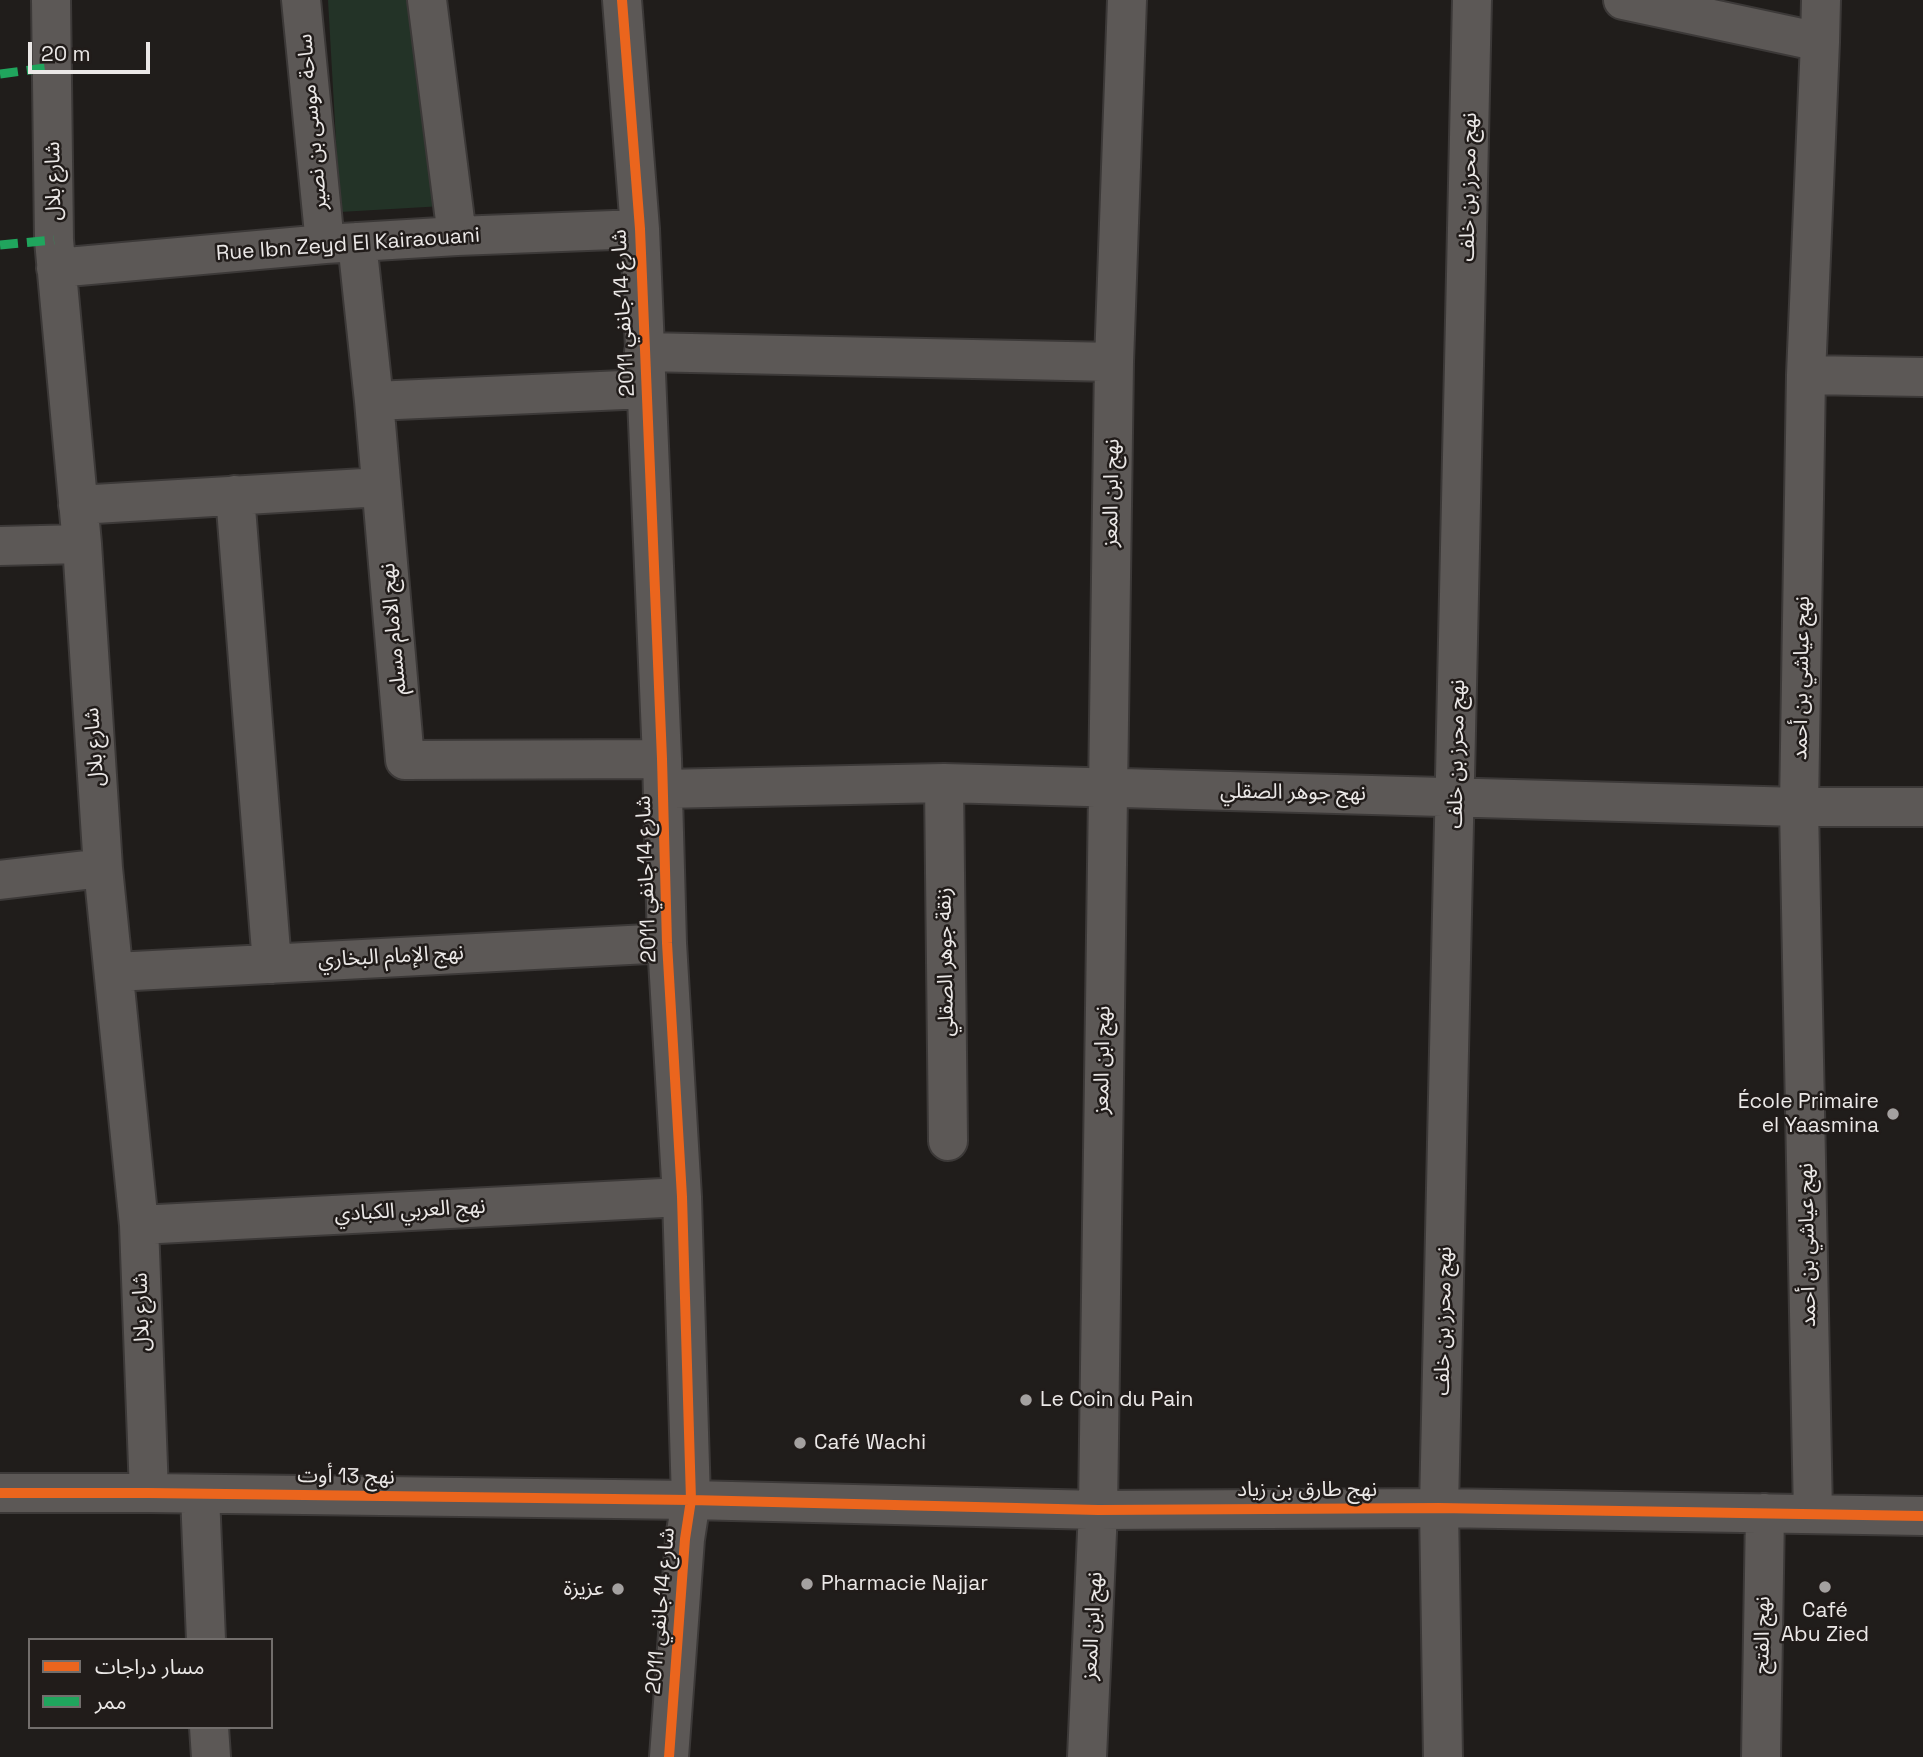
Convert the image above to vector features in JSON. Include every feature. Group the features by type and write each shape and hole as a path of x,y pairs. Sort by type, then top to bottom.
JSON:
{"street":[{"name":"شارع بلال","path":"51,0 57,268 82,544 103,868 139,1225 149,1493"},
{"name":"ساحة موسى بن نصير","path":"301,0 341,243"},
{"path":"427,0 457,236"},
{"name":"شارع 14جانفي 2011","path":"622,0 640,229 663,774 667,943 681,1197 691,1500 685,1539 669,1757"},
{"name":"نهج ابن المعز","path":"1087,1757 1098,1510 1114,362 1127,0"},
{"name":"نهج محرز بن خلف","path":"1443,1757 1439,1508 1472,0"},
{"path":"1623,0 1819,42"},
{"name":"نهج عياشي بن أحمد","path":"1813,1514 1800,807 1805,375 1821,0"},
{"name":"Rue Ibn Zeyd El Kairaouani","path":"57,268 341,243 640,229"},
{"name":"نهج الامام مسلم","path":"341,243 374,401 405,760 663,774"},
{"path":"644,352 1114,362"},
{"path":"1805,375 1923,377"},
{"path":"374,401 646,389"},
{"path":"78,505 381,487"},
{"path":"235,495 272,964"},
{"path":"0,546 82,544"},
{"name":"نهج جوهر الصقلي","path":"663,774 1107,789 1800,807 1923,807"},
{"name":"زنقة جوهر الصقلي","path":"944,783 948,1141"},
{"path":"0,880 103,868"},
{"name":"نهج الإمام البخاري","path":"114,972 667,943"},
{"name":"نهج العربي الكبادي","path":"139,1225 681,1197"},
{"name":"نهج 13 أوت","path":"0,1493 691,1500"},
{"path":"200,1495 206,1638"},
{"name":"نهج طارق بن زياد","path":"691,1500 1098,1510 1439,1508 1923,1516"},
{"name":"نهج الفتح","path":"1761,1757 1765,1513"},
{"path":"209,1729 211,1757"}],"green space":[{"path":"328,0 432,0 443,206 340,212"}],"marked path":[{"path":"0,74 52,67"},
{"path":"0,245 54,240"}],"cycle path":[{"path":"622,0 640,229 667,943 682,1197 691,1500 685,1539 669,1757"},
{"path":"0,1493 691,1500 1098,1510 1439,1508 1923,1516"}],"place":[{"name":"École Primaire el Yaasmina","path":"1893,1114"},
{"name":"Le Coin du Pain","path":"1026,1400"},
{"name":"Café Wachi","path":"800,1443"},
{"name":"Pharmacie Najjar","path":"807,1584"},
{"name":"Café Abu Zied","path":"1825,1587"},
{"name":"عزيزة","path":"618,1589"}]}
